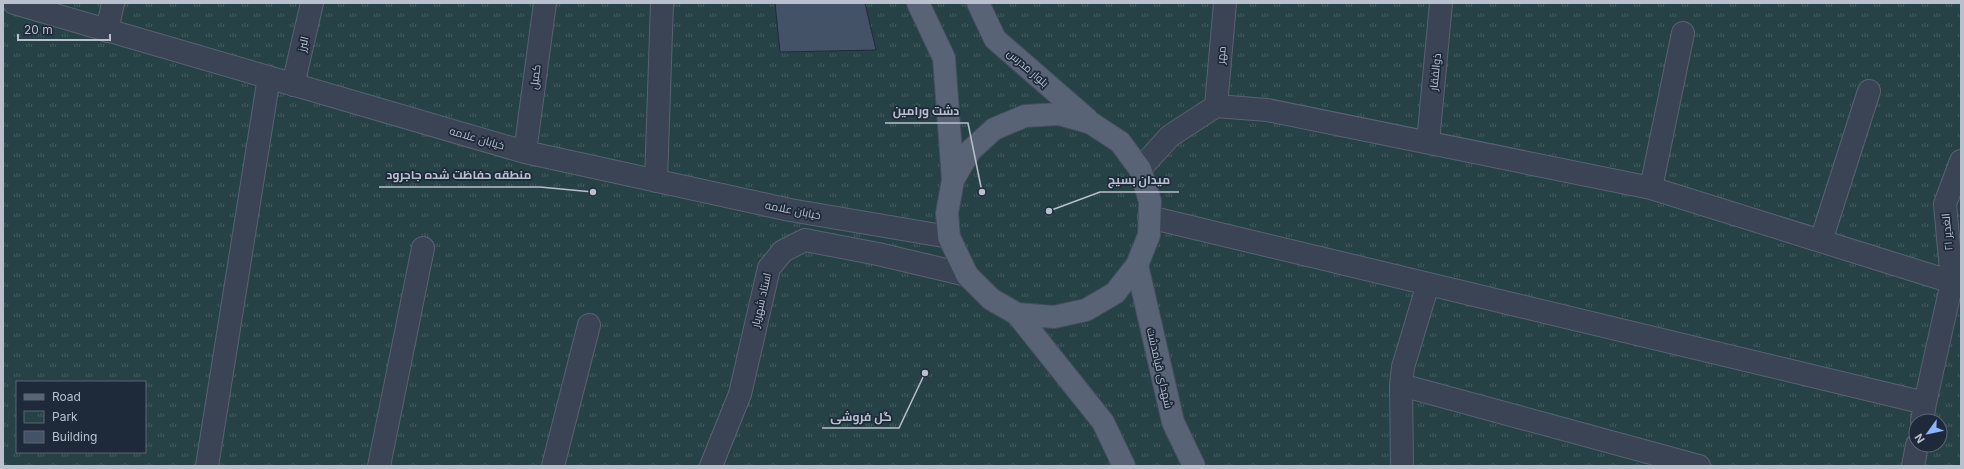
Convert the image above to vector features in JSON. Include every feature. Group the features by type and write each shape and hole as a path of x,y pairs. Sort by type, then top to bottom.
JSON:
{"main road":[{"path":"918,3 944,58 953,180 947,213 949,237 967,275 991,299 1017,314 1103,422 1124,466"},
{"name":"بلوار مدرس","path":"978,3 995,39 1091,123"},
{"path":"953,180 970,151 989,133 994,129 1025,116 1059,114 1091,123 1120,142 1140,169 1150,201 1149,235 1137,265 1115,293 1086,310 1054,317 1017,314"},
{"name":"شهدای قیامدشت","path":"1137,265 1173,422 1194,466"}],"street":[{"name":"خیابان علامه","path":"14,3 525,152 790,210 949,237"},
{"path":"107,31 113,3"},
{"name":"البرز","path":"293,84 312,3"},
{"name":"کمیل","path":"525,152 545,3"},
{"path":"656,181 662,3"},
{"name":"مهر","path":"1216,106 1226,3"},
{"name":"ذوالفقار","path":"1428,142 1441,3"},
{"path":"1651,188 1683,33"},
{"path":"207,466 269,77"},
{"path":"1821,241 1869,91"},
{"path":"1140,169 1170,136 1216,106 1267,110 1651,188 1956,284"},
{"name":"الغدیر ۲۱","path":"1924,412 1956,284 1945,204 1961,161"},
{"path":"1149,217 1428,284 1924,412"},
{"name":"استاد شهریار","path":"711,466 740,394 769,268 783,250 804,240 878,254 967,275"},
{"path":"379,466 423,248"},
{"path":"1402,466 1401,385 1403,367 1428,284"},
{"path":"553,466 589,325"},
{"path":"1401,385 1699,466"},
{"path":"1913,466 1915,453"}],"green space":[{"path":"3,3 1961,3 1961,466 3,466"}],"building":[{"path":"775,3 865,3 876,50 780,52"}],"place":[{"name":"منطقه حفاظت شده جاجرود","path":"593,192"},
{"name":"دشت ورامین","path":"982,192"},
{"name":"میدان بسیج","path":"1049,211"},
{"name":"گل فروشی","path":"925,373"}]}
